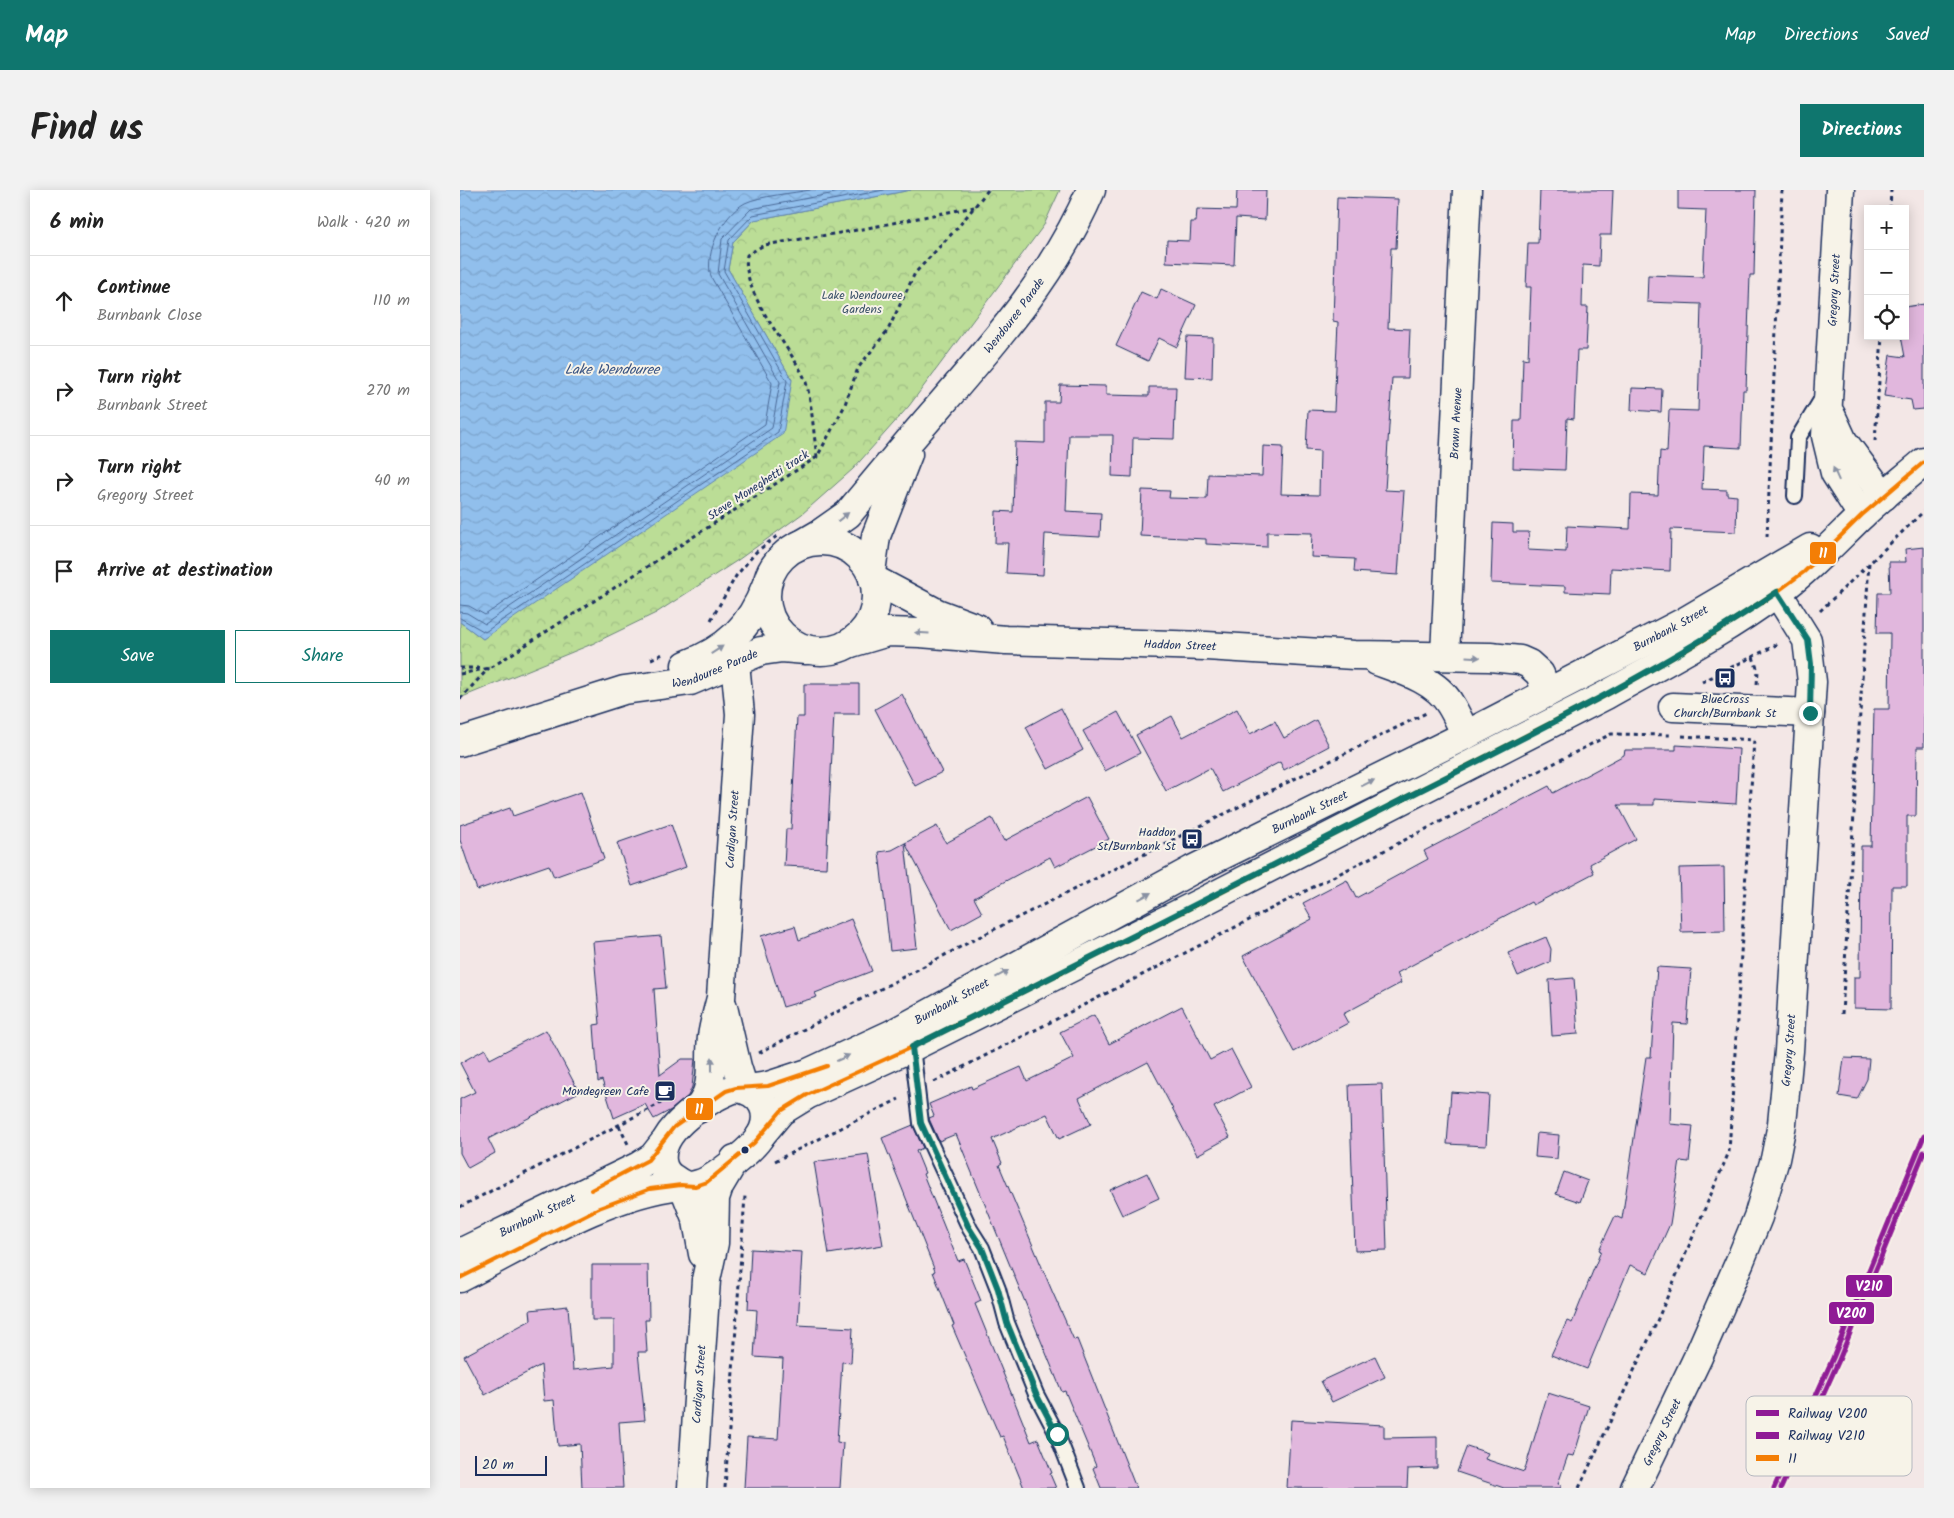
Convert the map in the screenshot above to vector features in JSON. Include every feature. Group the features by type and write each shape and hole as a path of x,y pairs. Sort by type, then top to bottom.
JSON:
{"street":[{"name":"Wendouree Parade","path":"802,544 821,534 848,514 982,357 1047,272 1067,240 1091,190"},
{"name":"Brawn Avenue","path":"1445,655 1468,190"},
{"name":"Gregory Street","path":"1840,190 1826,436 1831,462 1839,481 1862,515"},
{"name":"Gregory Street","path":"1828,389 1831,415 1843,442 1884,496"},
{"name":"Wendouree Parade","path":"872,576 876,536 919,430"},
{"name":"Burnbank Street","path":"460,1278 599,1208 650,1189 682,1185 695,1186 707,1182 760,1136 781,1111 797,1100 912,1047 1208,899 1478,761 1674,656 1777,592 1816,561 1862,515 1924,462"},
{"name":"Burnbank Street","path":"460,1253 639,1166 653,1157 674,1127 726,1091 736,1088 746,1089 768,1086 808,1073 884,1038 1192,870 1466,735 1690,618 1782,566 1862,515"},
{"path":"818,540 834,542 849,548 862,559 872,576 876,596 873,614 864,630 851,643 837,650 821,652 806,650 787,641 773,626 766,606 766,585 773,567 785,553 802,544 818,540"},
{"name":"Haddon Street","path":"872,576 937,613 1006,640"},
{"name":"Wendouree Parade","path":"460,742 624,690 652,676 697,661 720,648 739,632 753,616 766,585"},
{"name":"Gregory Street","path":"1635,1488 1698,1357 1758,1217 1775,1159 1782,1124 1789,1051 1810,713 1811,664 1808,640 1777,592"},
{"name":"Haddon Street","path":"851,643 888,632 1006,640 1206,646 1354,655 1445,655 1524,661 1536,668 1547,693 1546,725"},
{"name":"Wendouree Parade","path":"624,690 690,680 761,651 782,648 806,650"},
{"name":"Haddon Street","path":"1354,655 1395,667 1438,690 1450,703 1478,761"},
{"name":"Cardigan Street","path":"698,1109 706,1097 710,1083 712,1035 721,998 740,714 735,663"},
{"path":"1673,707 1810,713"},
{"name":"Cardigan Street","path":"721,998 735,1058 746,1089"},
{"path":"746,1089 758,1096 764,1105 765,1119 760,1136"},
{"path":"664,1143 661,1153 663,1166 668,1176 682,1185"},
{"name":"Cardigan Street","path":"692,1488 706,1280 714,1243 715,1198 719,1186 735,1159"},
{"name":"Cardigan Street","path":"682,1185 700,1231 706,1280"}],"lane":[{"path":"1794,496 1798,438 1828,389"},
{"path":"912,1047 921,1123 968,1226 982,1248 998,1289 1007,1323 1036,1394 1057,1434 1078,1488"}],"path":[{"name":"Steve Moneghetti track","path":"460,674 490,668 817,457 844,407 858,368 888,330 915,273 988,190"},
{"path":"1767,537 1782,190"},
{"path":"1890,205 1891,190"},
{"path":"817,457 805,379 754,293 746,265 747,254 764,245 852,231 974,207"},
{"path":"1875,444 1882,340"},
{"path":"1842,1014 1869,562"},
{"path":"460,668 490,668"},
{"path":"460,699 490,668"},
{"path":"735,1058 764,1052 983,935 1432,710"},
{"path":"768,1165 918,1090 1611,734 1754,740 1729,1152 1654,1328 1579,1488"},
{"path":"460,1207 670,1098"},
{"path":"619,1126 629,1147"},
{"path":"725,1488 745,1190"}],"green space":[{"name":"Lake Wendouree Gardens","path":"911,190 1060,190 1044,225 909,406 853,469 802,514 738,560 656,613 592,644 460,698 460,622 483,639 792,380 728,269 733,242 754,220"}],"water":[{"name":"Lake Wendouree","path":"460,190 911,190 754,220 733,242 728,269 792,380 783,434 483,639 460,622"}],"building":[{"path":"1237,190 1266,190 1265,220 1236,218 1234,265 1166,262 1167,240 1190,241 1191,222 1196,222 1197,209 1236,210"},
{"path":"1540,190 1613,190 1611,235 1600,235 1599,266 1583,265 1582,307 1588,307 1586,350 1577,350 1574,419 1567,418 1565,470 1513,468 1514,421 1521,421 1523,358 1528,359 1531,287 1526,287 1528,243 1538,243"},
{"path":"1678,190 1756,190 1754,275 1750,275 1746,390 1743,390 1741,448 1704,446 1702,489 1727,490 1727,495 1737,496 1736,532 1671,529 1670,571 1611,568 1610,594 1565,592 1565,586 1491,583 1493,523 1513,524 1513,532 1529,532 1528,550 1566,552 1567,526 1630,529 1631,494 1658,495 1660,451 1667,452 1669,410 1698,411 1701,304 1647,302 1648,275 1703,277 1706,210 1678,209"},
{"path":"1337,197 1398,199 1396,248 1391,248 1388,328 1410,329 1408,378 1392,378 1385,490 1404,491 1398,575 1354,572 1355,559 1311,557 1312,533 1267,532 1267,547 1206,544 1206,539 1140,536 1142,490 1170,491 1169,498 1207,499 1208,474 1262,476 1263,446 1283,447 1281,494 1319,495 1320,451 1306,450 1308,410 1334,411 1338,322 1333,321"},
{"path":"1161,289 1196,305 1177,347 1159,338 1148,361 1116,346 1141,292 1157,299"},
{"path":"1924,304 1924,409 1913,410 1911,400 1884,396 1890,355 1905,357 1902,340 1909,340 1909,306"},
{"path":"1187,337 1213,338 1212,378 1185,377"},
{"path":"1060,385 1106,386 1106,395 1149,396 1149,387 1176,387 1174,439 1133,438 1132,477 1112,476 1113,435 1069,435 1066,511 1101,513 1100,537 1045,534 1043,575 1006,573 1008,543 995,543 996,511 1013,512 1015,442 1045,443 1045,402 1059,402"},
{"path":"1632,388 1662,389 1661,412 1631,410"},
{"path":"1924,547 1924,747 1917,747 1916,816 1907,816 1907,886 1892,886 1891,1009 1854,1008 1854,977 1860,977 1861,846 1871,846 1874,709 1889,709 1890,633 1877,633 1878,593 1890,593 1889,562 1906,562 1905,549"},
{"path":"804,684 859,684 859,714 834,714 826,868 784,866 786,829 791,829 797,717 804,717"},
{"path":"902,694 942,772 915,786 875,709"},
{"path":"1061,708 1083,750 1048,769 1026,727"},
{"path":"1237,709 1250,734 1275,721 1284,738 1316,720 1329,746 1284,770 1280,762 1223,792 1210,768 1166,791 1136,735 1172,716 1183,737"},
{"path":"1118,712 1140,753 1105,771 1083,731"},
{"path":"1676,745 1739,749 1736,804 1654,799 1654,805 1618,805 1636,839 1590,864 1594,873 1533,905 1531,902 1397,973 1401,983 1343,1014 1348,1023 1294,1052 1243,956 1312,919 1303,903 1347,880 1356,898 1428,859 1424,851 1549,786 1553,793 1624,755 1625,750 1676,750"},
{"path":"581,792 604,859 554,877 549,865 477,890 460,840 460,825 510,808 513,816"},
{"path":"1087,797 1109,839 1055,867 1050,857 974,898 982,913 951,930 905,843 937,826 946,843 992,818 1004,841"},
{"path":"671,824 686,867 632,886 617,843"},
{"path":"905,843 917,948 890,951 879,852 892,850"},
{"path":"1724,867 1725,931 1681,932 1679,868"},
{"path":"851,919 872,971 815,993 817,997 783,1007 761,936 795,926 799,940"},
{"path":"661,936 666,988 654,989 660,1075 682,1059 695,1059 692,1087 688,1096 671,1110 654,1119 645,1104 614,1118 602,1080 598,1082 594,1025 600,1024 593,942"},
{"path":"1546,937 1551,949 1550,962 1518,976 1508,953"},
{"path":"1657,967 1691,969 1687,1024 1673,1023 1670,1124 1693,1126 1689,1162 1680,1161 1670,1224 1648,1273 1630,1265 1587,1369 1551,1355 1567,1321 1572,1323 1601,1251 1599,1250 1615,1216 1622,1219 1646,1057 1651,1057"},
{"path":"1574,978 1578,1034 1552,1036 1549,980"},
{"path":"1182,1006 1210,1060 1231,1049 1251,1087 1214,1107 1230,1137 1197,1155 1148,1062 1079,1098 1091,1124 1059,1139 1047,1114 992,1139 1002,1163 999,1165 1052,1291 1074,1340 1077,1339 1136,1488 1101,1488 1093,1468 1096,1466 1065,1391 1062,1392 956,1134 939,1141 929,1118 934,1116 929,1104 971,1086 972,1089 1021,1067 1027,1081 1074,1058 1060,1032 1094,1015 1109,1044"},
{"path":"546,1030 579,1092 488,1139 495,1153 468,1168 460,1153 460,1099 475,1092 460,1063 485,1049 490,1059"},
{"path":"1844,1058 1869,1059 1867,1079 1857,1099 1839,1096"},
{"path":"1382,1084 1387,1250 1355,1251 1349,1085"},
{"path":"1451,1092 1489,1095 1486,1146 1447,1144"},
{"path":"913,1125 923,1148 916,1151 925,1173 923,1174 958,1261 964,1259 981,1301 975,1304 1031,1442 1038,1439 1056,1488 1024,1488 1003,1436 1000,1437 952,1326 954,1325 933,1272 935,1271 882,1138"},
{"path":"1537,1133 1559,1135 1557,1159 1535,1157"},
{"path":"868,1154 883,1245 829,1254 814,1162"},
{"path":"1564,1172 1588,1181 1580,1202 1556,1194"},
{"path":"1147,1173 1159,1198 1122,1215 1110,1190"},
{"path":"751,1249 802,1252 798,1325 853,1328 851,1363 842,1362 837,1442 843,1443 840,1488 744,1488 747,1437 778,1439 783,1359 754,1357 757,1310 748,1309"},
{"path":"592,1265 648,1265 649,1320 645,1320 647,1352 638,1352 645,1420 619,1422 623,1488 582,1488 580,1444 558,1446 554,1400 544,1401 541,1365 485,1395 464,1356 531,1320 530,1310 568,1306 573,1370 614,1366 614,1320 592,1320"},
{"path":"1375,1356 1385,1377 1332,1402 1321,1381"},
{"path":"1548,1393 1589,1406 1574,1456 1568,1455 1558,1484 1561,1485 1561,1488 1504,1488 1457,1472 1467,1446 1488,1453 1485,1459 1524,1472"},
{"path":"1291,1420 1384,1425 1384,1438 1437,1437 1437,1468 1408,1469 1407,1488 1287,1488"}],"rail line":[{"name":"V200","path":"1816,1396 1924,1136"},
{"name":"V210","path":"1823,1396 1924,1152"},
{"name":"V200","path":"1774,1488 1779,1476"},
{"name":"V210","path":"1781,1488 1786,1476"}],"transit line":[{"name":"11","path":"460,1278 599,1208 650,1189 681,1185 695,1186 707,1182 754,1143 781,1111 807,1095 912,1047 1208,899 1606,695 1705,639 1777,592 1804,572 1862,515 1924,462"},
{"name":"11","path":"591,1190 648,1160 674,1127 726,1091 736,1088 768,1086 827,1066"}],"place":[{"name":"BlueCross Church/Burnbank St","path":"1725,678"},
{"name":"Haddon St/Burnbank St","path":"1192,839"},
{"name":"Mondegreen Cafe","path":"665,1091"}],"route":[{"path":"1057,1434 1036,1394 1007,1323 1002,1301 982,1248 968,1226 921,1123 912,1047 1208,899 1606,695 1744,615 1777,592 1808,640 1812,682 1810,713"}]}
